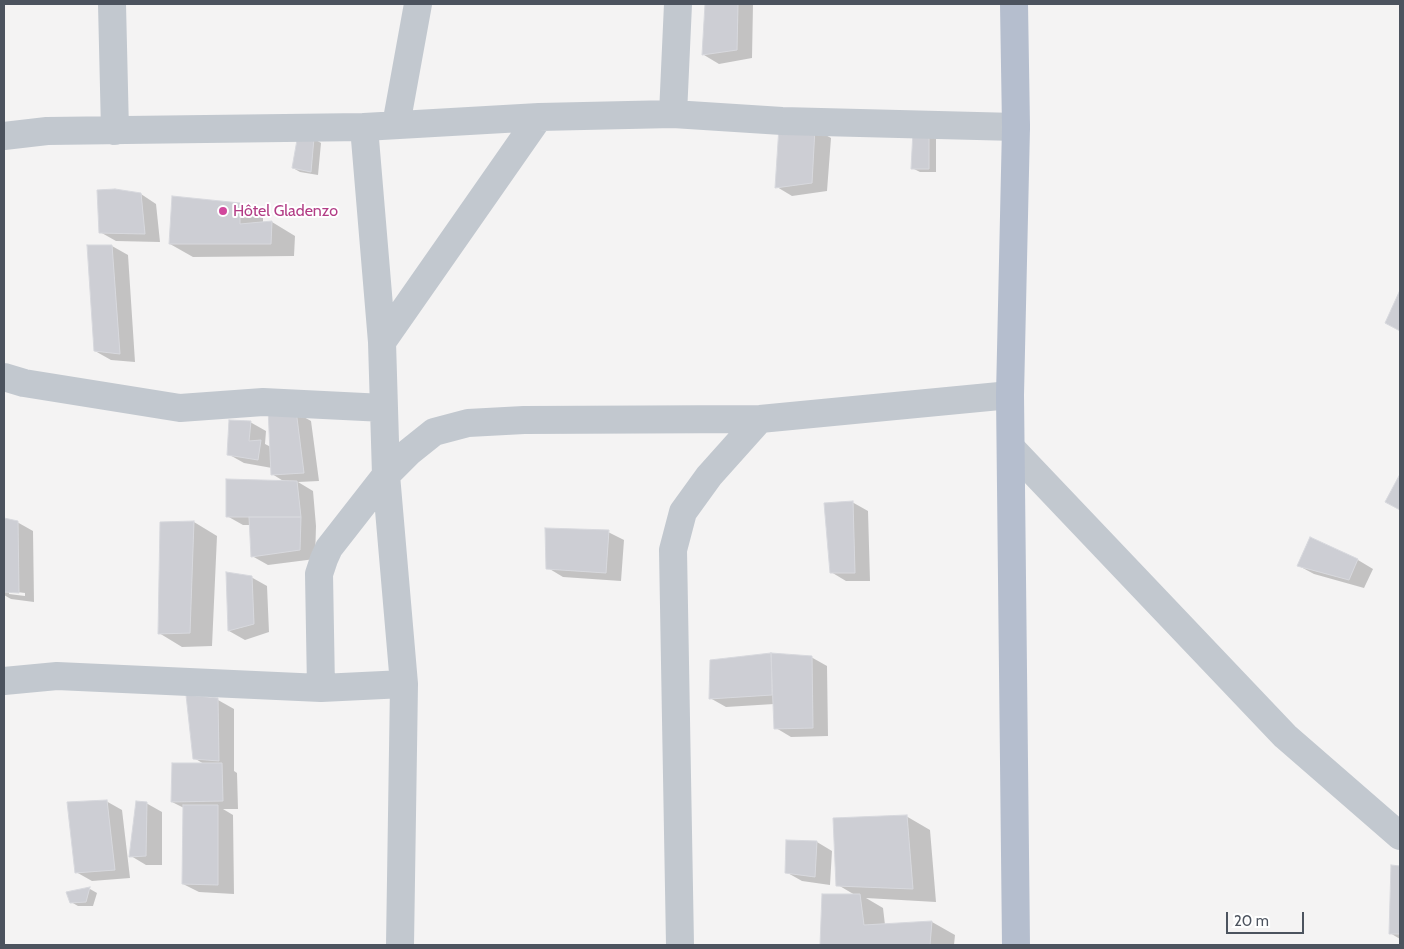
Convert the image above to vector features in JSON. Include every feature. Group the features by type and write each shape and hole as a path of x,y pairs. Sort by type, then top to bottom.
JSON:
{"main road":[{"path":"1014,4 1016,127 1010,395 1016,945"}],"street":[{"path":"112,4 114,131"},
{"path":"396,125 418,4"},
{"path":"673,114 678,4"},
{"path":"4,136 46,131 364,127 539,117 673,114 782,121 1016,127"},
{"path":"382,342 539,117"},
{"path":"364,127 382,342 386,474 404,684 400,945"},
{"path":"4,378 24,383 180,408 263,402 384,408"},
{"path":"321,688 319,574 329,548 386,474 434,432 468,423 524,420 760,419 1010,395"},
{"path":"680,945 673,550 683,512 709,476 760,419"},
{"path":"1011,448 1285,736 1400,836"},
{"path":"4,681 57,676 321,688 404,684"}],"building":[{"path":"705,4 738,4 737,50 702,55"},
{"path":"779,127 815,128 812,183 775,188"},
{"path":"913,131 929,131 929,169 911,169"},
{"path":"314,138 311,172 292,168 297,140"},
{"path":"115,189 141,193 145,234 99,233 97,190"},
{"path":"172,196 240,203 240,224 272,221 271,244 169,244"},
{"path":"87,245 112,245 120,354 94,351"},
{"path":"1400,290 1400,331 1385,323"},
{"path":"268,408 296,410 304,473 271,475"},
{"path":"229,420 251,421 249,441 261,440 258,460 227,455"},
{"path":"1400,474 1400,510 1385,502"},
{"path":"226,479 297,481 301,517 226,517"},
{"path":"853,501 855,573 830,573 824,503"},
{"path":"249,517 301,517 300,550 251,557"},
{"path":"4,518 18,521 19,593 4,592"},
{"path":"194,521 190,633 158,634 160,522"},
{"path":"545,528 609,530 606,573 546,569"},
{"path":"1310,537 1358,559 1349,580 1297,566"},
{"path":"226,572 252,576 254,624 228,631"},
{"path":"771,653 772,695 709,699 710,660"},
{"path":"771,653 812,656 813,728 774,729"},
{"path":"186,695 218,698 219,761 193,759"},
{"path":"172,763 222,763 223,801 171,802"},
{"path":"107,800 115,870 75,873 67,802"},
{"path":"136,801 147,802 146,856 129,857"},
{"path":"183,805 218,805 218,885 182,884"},
{"path":"907,815 913,889 836,886 833,818"},
{"path":"786,840 817,841 815,877 785,873"},
{"path":"1391,865 1400,866 1400,934 1389,934"},
{"path":"90,887 86,902 70,903 66,892"},
{"path":"822,894 860,894 864,925 932,921 930,945 820,945"}],"place":[{"name":"Hôtel Gladenzo","path":"223,211"}]}
